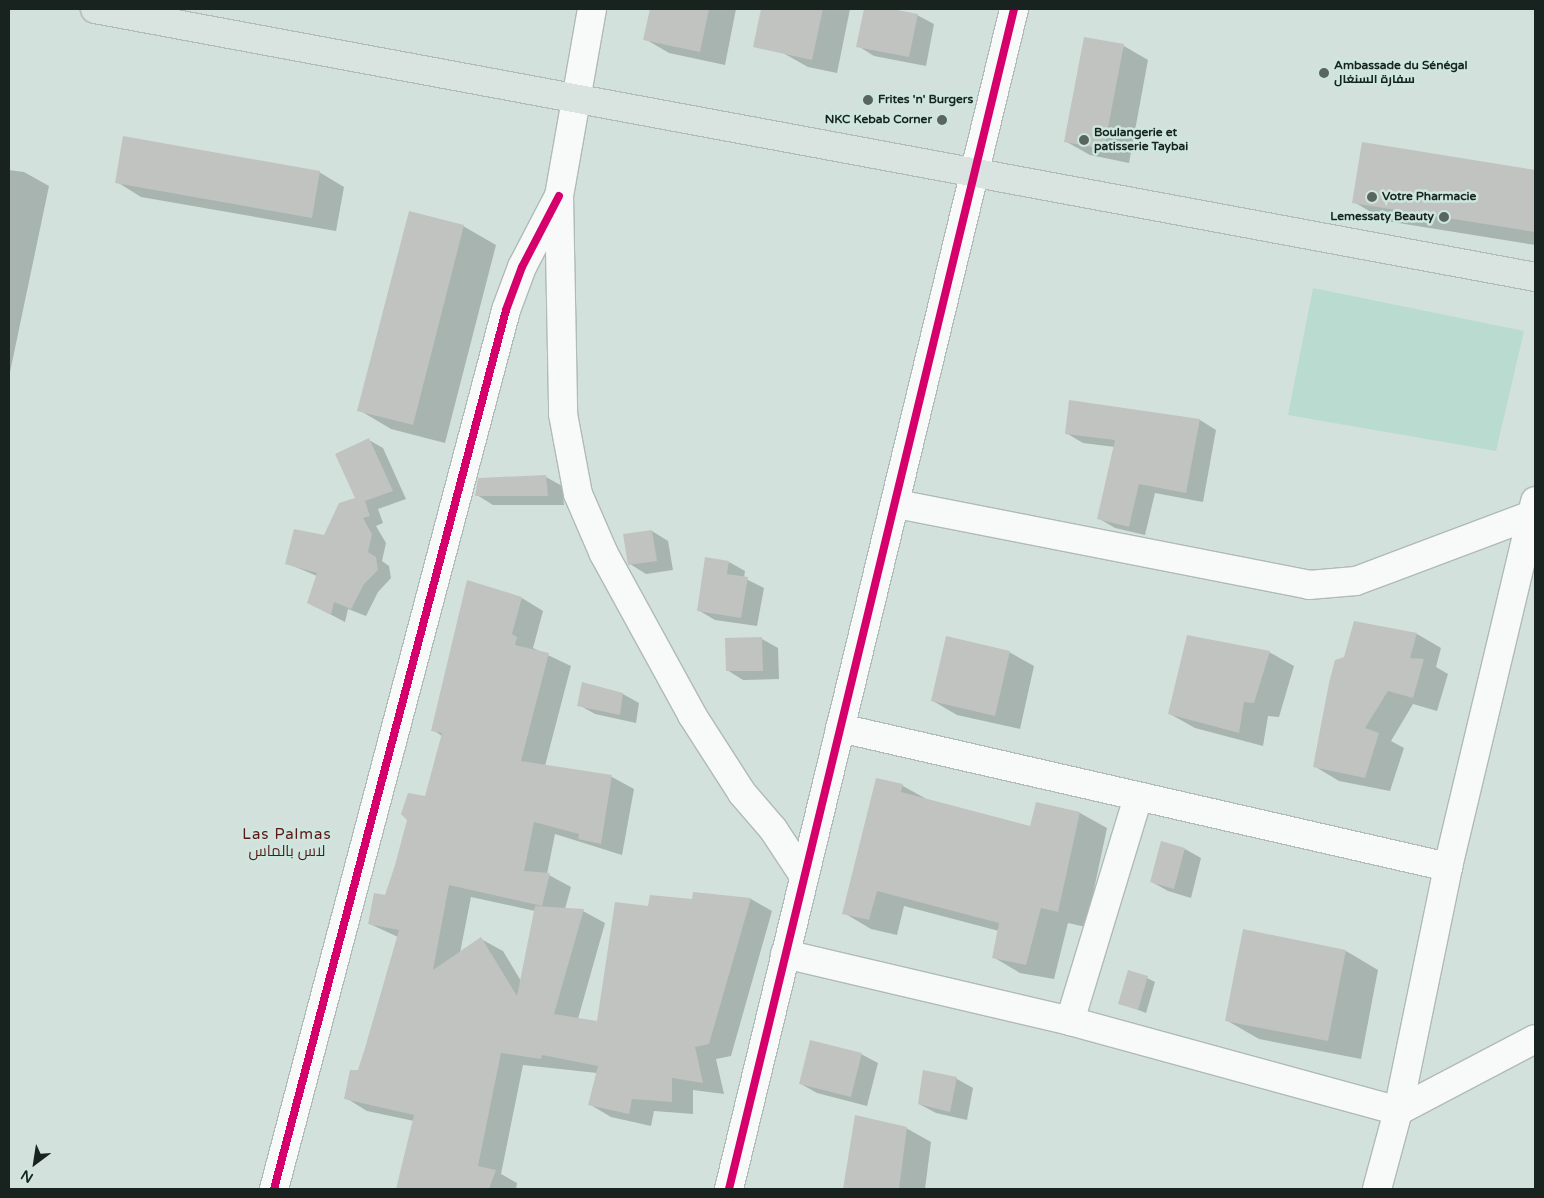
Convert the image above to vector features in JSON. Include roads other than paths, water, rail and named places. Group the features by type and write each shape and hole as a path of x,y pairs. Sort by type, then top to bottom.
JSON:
{"main road":[{"path":"97,9 1535,278"}],"street":[{"path":"592,9 559,196 563,414 578,494 604,554 692,714 742,793 773,829 804,876"},
{"path":"729,1189 840,728 897,504 1014,9"},
{"path":"274,1189 506,310 522,267 559,196"},
{"path":"897,504 1309,585 1356,581 1534,508"},
{"path":"1377,1189 1398,1112 1448,867 1534,508"},
{"path":"840,728 1448,867"},
{"path":"1070,1021 1138,797"},
{"path":"785,954 1070,1021 1398,1112 1535,1039"}],"place":[{"name":"Ambassade du Sénégal سفارة السنغال","path":"1324,73"},
{"name":"Frites 'n' Burgers","path":"868,100"},
{"name":"NKC Kebab Corner","path":"942,120"},
{"name":"Boulangerie et patisserie Taybai","path":"1084,140"},
{"name":"Votre Pharmacie","path":"1372,197"},
{"name":"Lemessaty Beauty","path":"1444,217"}],"district":[{"name":"Las Palmas لاس بالماس","path":"287,842"}]}
